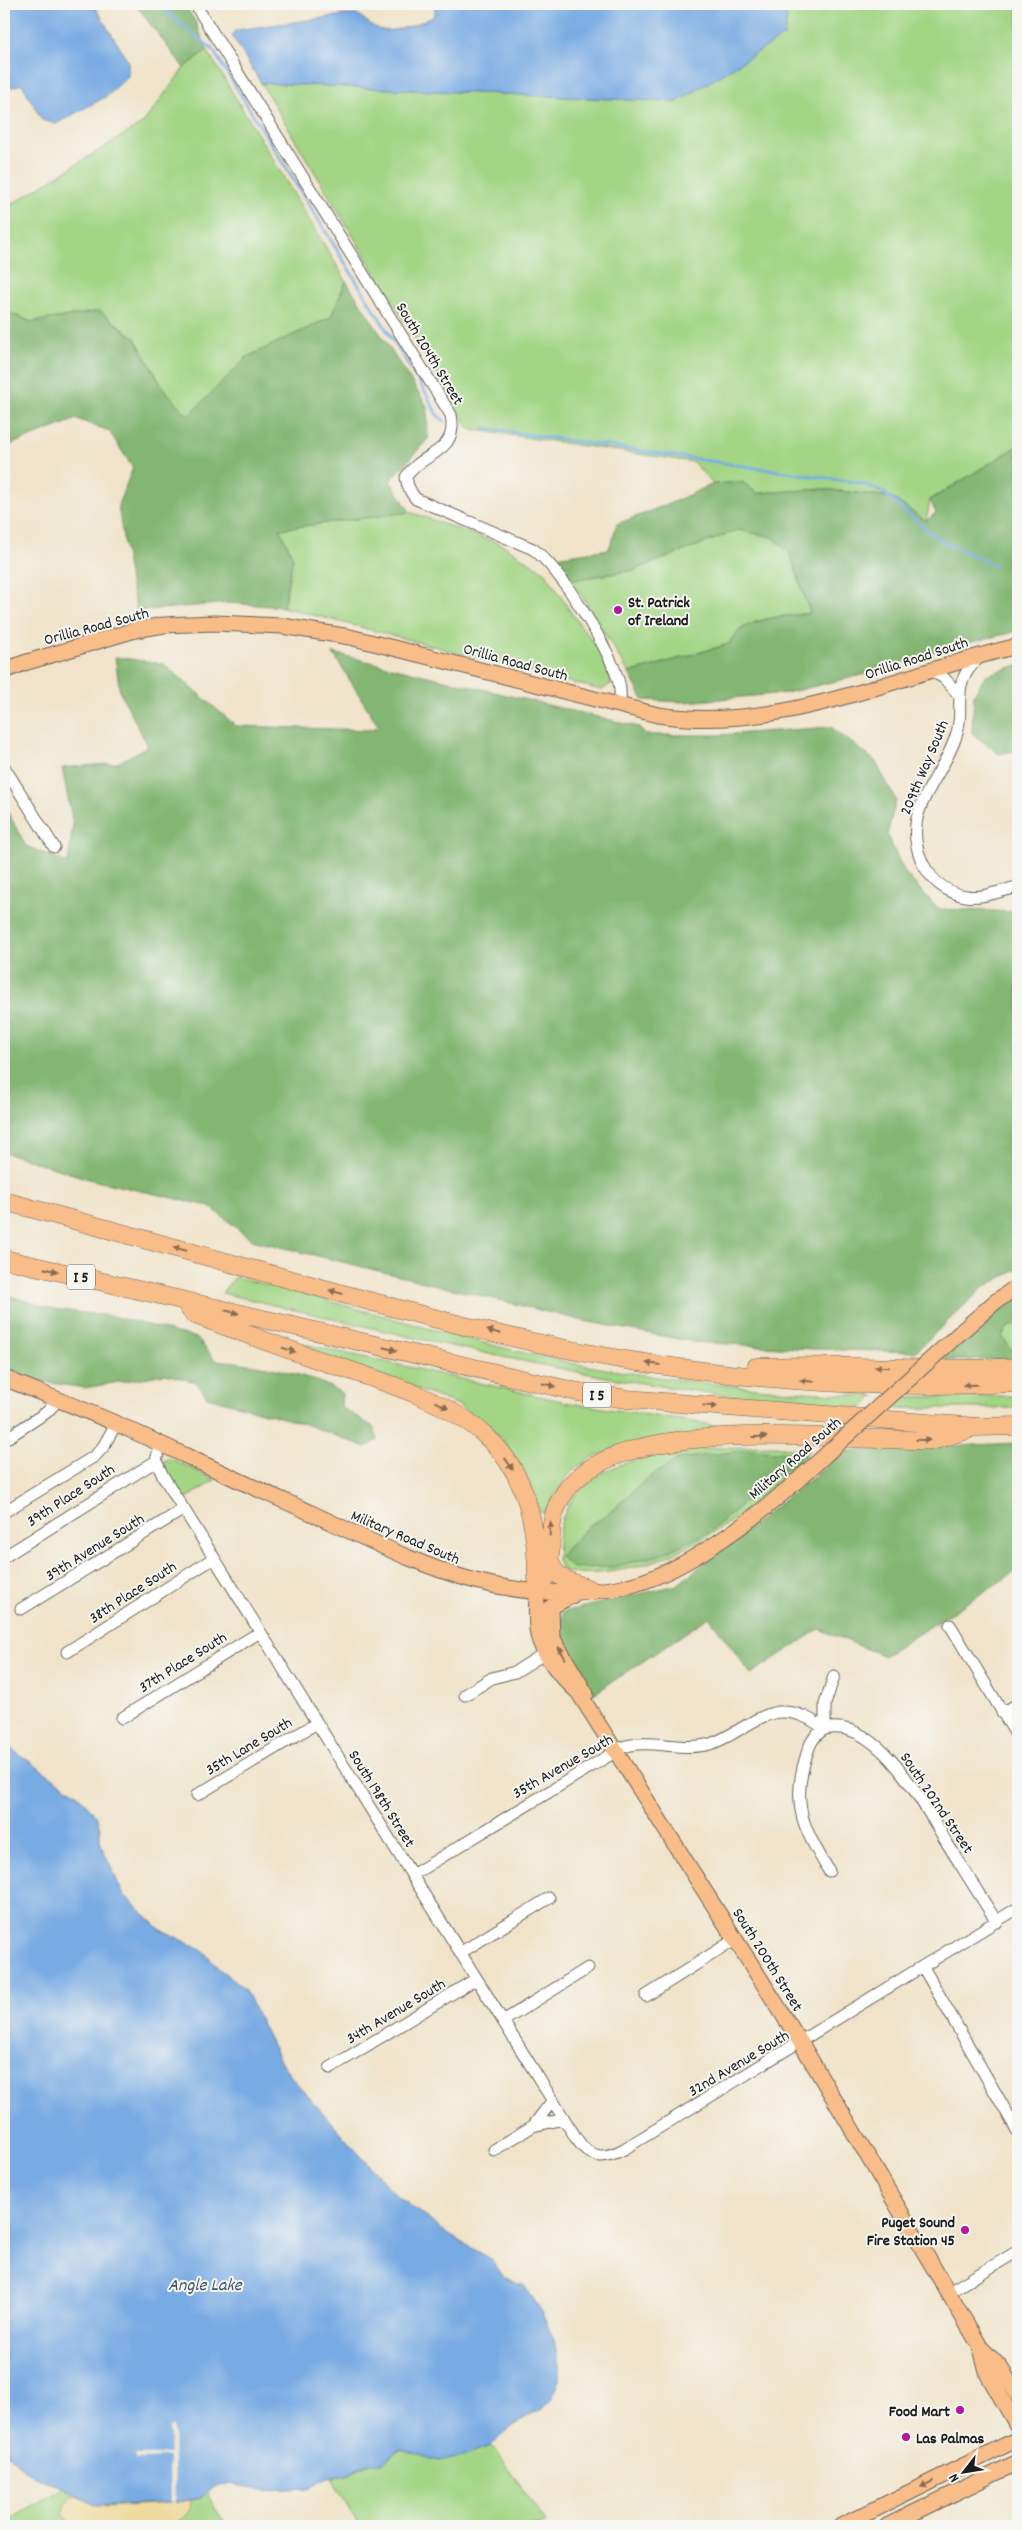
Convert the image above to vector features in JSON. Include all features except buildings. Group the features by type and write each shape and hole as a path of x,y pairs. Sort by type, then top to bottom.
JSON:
{"highway":[{"path":"4,1201 376,1303 504,1335 646,1363 808,1381 915,1386 1018,1383"},
{"name":"I 5","path":"4,1259 578,1392 627,1399 977,1427 1018,1426"},
{"path":"185,1300 193,1314 288,1350 416,1393 452,1410 477,1428 506,1459 526,1498 536,1544 537,1592"},
{"path":"702,1369 796,1365 974,1370 1018,1367"},
{"path":"537,1592 547,1572 551,1520 566,1491 589,1469 626,1452 673,1442 748,1437 934,1440 977,1427"},
{"path":"549,1557 551,1567 558,1576 585,1592"}],"main road":[{"name":"Orillia Road South","path":"4,671 135,630 164,625 215,623 282,626 350,637 620,706 684,719 784,713 884,687 983,654 1018,646"},
{"name":"Military Road South","path":"4,1378 116,1424 160,1446 415,1562 468,1581 537,1592 585,1592 626,1586 678,1566 777,1499 962,1330 995,1302 1018,1286"},
{"name":"South 200th Street","path":"537,1592 538,1636 547,1652 563,1679 578,1692 801,2043 981,2348 988,2375 1018,2427"},
{"path":"585,1592 551,1607 551,1631 591,1702 590,1712"},
{"name":"South 200th Street","path":"981,2348 1000,2367 1018,2396"},
{"path":"841,2526 1018,2440"},
{"path":"887,2526 1018,2462"}],"street":[{"name":"South 204th Street","path":"195,4 451,415 453,423 445,445 441,450 414,467 406,477 406,484 411,493 416,499 468,519 533,549 542,556 579,607 613,664 620,684 620,706"},
{"name":"209th Way South","path":"983,654 968,668 962,679 959,695 960,719 956,737 923,800 916,824 915,837 924,867 941,886 956,894 976,896 1018,887"},
{"path":"931,671 944,678 959,695"},
{"path":"4,768 54,847"},
{"path":"4,1440 47,1412 58,1400"},
{"path":"4,1512 95,1456 103,1447 116,1424"},
{"path":"156,1461 160,1446"},
{"name":"South 198th Street","path":"156,1461 162,1476 564,2119 584,2148 599,2158"},
{"name":"39th Place South","path":"4,1557 156,1461"},
{"name":"39th Avenue South","path":"21,1610 184,1509"},
{"name":"38th Place South","path":"68,1652 214,1558"},
{"path":"950,1625 1018,1738"},
{"name":"37th Place South","path":"122,1718 260,1632"},
{"path":"465,1695 492,1678 515,1672 547,1652"},
{"path":"829,1872 804,1825 798,1798 800,1780 809,1746 814,1736 825,1729 825,1704 834,1676"},
{"path":"1002,1713 1018,1704"},
{"name":"35th Avenue South","path":"412,1876 616,1751 632,1744 678,1747 709,1744 727,1738 764,1717 781,1712 800,1714 825,1729"},
{"name":"35th Lane South","path":"197,1795 317,1723"},
{"name":"South 202nd Street","path":"825,1729 840,1727 859,1735 877,1747 894,1763 915,1792 996,1922"},
{"path":"460,1953 549,1898"},
{"name":"32nd Avenue South","path":"599,2158 624,2149 801,2043 1018,1908"},
{"path":"646,1996 736,1940"},
{"path":"503,2021 588,1968"},
{"path":"923,1968 1018,2132"},
{"name":"34th Avenue South","path":"330,2068 476,1979"},
{"path":"533,2126 553,2100"},
{"path":"494,2150 533,2126 564,2119"},
{"path":"949,2292 1018,2251"}],"green space":[{"path":"135,4 184,4 196,23 207,50 184,68"},
{"path":"764,4 1018,4 1018,446 930,500 926,522 891,497 823,489 757,493 742,482 713,484 693,462 469,429 261,83 677,102"},
{"path":"207,50 346,281 331,317 247,357 188,416 163,388 135,338 100,311 32,322 4,311 4,209 143,123 184,68"},
{"path":"346,281 427,406 428,439 390,481 410,512 280,529 293,558 283,607 229,603 137,611 130,583 118,505 133,468 109,431 77,419 4,447 4,311 32,322 100,311 135,338 163,388 188,416 247,357 331,317"},
{"path":"1018,446 1018,631 926,653 883,670 786,693 686,702 643,700 629,673 729,644 743,628 753,623 810,613 790,553 773,537 738,530 634,570 572,580 555,557 609,549 617,524 713,484 742,482 757,493 823,489 891,497 926,521 936,513 930,500"},
{"path":"410,512 503,545 546,573 570,611 602,654 612,676 610,685 601,690 283,607 293,558 280,529"},
{"path":"738,530 773,537 790,553 810,613 776,617 753,623 735,635 729,644 629,673 572,580 634,570"},
{"path":"333,653 639,727 645,735 720,735 831,727 875,761 896,800 887,835 905,873 938,909 1018,912 1018,1269 984,1287 915,1352 814,1349 694,1342 584,1321 252,1240 209,1206 92,1180 4,1152 4,805 26,846 68,863 73,824 62,768 118,763 148,746 120,692 115,657 164,664 236,726 368,730 379,727"},
{"path":"1018,665 1018,750 999,754 972,733 974,694 986,675"},
{"path":"235,1277 503,1348 583,1365 666,1378 750,1388 875,1396 864,1407 782,1401 701,1392 540,1365 222,1293"},
{"path":"4,1294 53,1309 116,1317 197,1338 215,1360 248,1364 297,1374 342,1393 341,1407 373,1427 378,1440 365,1447 305,1424 207,1397 196,1382 165,1374 85,1388 30,1380 4,1368"},
{"path":"1018,1298 1018,1324 1008,1327 1002,1336 1017,1359 941,1361 1001,1308"},
{"path":"1018,1324 1017,1359 1002,1336 1008,1327"},
{"path":"277,1338 570,1403 765,1433 665,1438 616,1448 594,1457 574,1470 562,1484 546,1511 541,1513 527,1477 502,1439 459,1405"},
{"path":"1018,1396 1018,1408 887,1408 899,1397"},
{"path":"1018,1443 1018,1570 884,1656 819,1629 751,1674 709,1617 594,1694 559,1637 563,1612 677,1585 846,1451"},
{"path":"775,1446 809,1451 760,1499 731,1521 700,1540 667,1556 633,1567 599,1573 565,1572 557,1561 560,1526 568,1506 584,1486 606,1471 632,1461 661,1454 692,1450","holes":["805,1454 751,1496 560,1556 588,1526 606,1516 648,1478"]},
{"path":"748,1450 805,1454 774,1476 710,1532 660,1555 613,1567 572,1568 560,1556 588,1526 606,1516 648,1478 678,1459"},
{"path":"172,1459 215,1480 184,1500 164,1466 164,1461"},
{"path":"490,2446 496,2450 546,2523 540,2526 359,2526 332,2478 350,2474 375,2461 383,2462 401,2449 413,2453 462,2456"},
{"path":"64,2487 86,2501 191,2500 201,2498 206,2492 226,2526 4,2526 4,2523"}],"sand":[{"path":"72,2495 105,2507 191,2500 191,2505 181,2519 170,2526 81,2526 69,2522 63,2515 66,2504"}],"water":[{"path":"4,4 93,4 128,61 128,76 107,96 56,124 42,120 22,84 10,88 4,80"},
{"path":"435,4 778,4 787,17 784,36 677,102 261,83 232,36 236,30 345,15 359,15 379,29 388,31 417,24 435,15"},
{"name":"Angle Lake","path":"4,1744 77,1794 96,1815 100,1828 100,1842 123,1894 161,1930 203,1950 218,1968 244,1988 279,2059 292,2078 380,2178 400,2198 449,2235 491,2259 503,2276 515,2283 524,2285 539,2307 554,2340 559,2366 559,2380 551,2399 541,2409 512,2426 490,2446 462,2456 439,2461 401,2449 383,2462 368,2463 350,2474 328,2478 308,2488 270,2490 228,2484 218,2485 201,2498 170,2503 96,2506 60,2485 40,2479 23,2469 4,2450"}],"pier":[{"path":"169,2427 173,2427 175,2503 170,2503 169,2458 135,2459 135,2455 170,2455"}],"waterway":[{"path":"157,4 213,50 427,395 437,415 445,421"},
{"path":"484,428 861,483 884,493 938,539 995,566"}],"place":[{"name":"St. Patrick of Ireland","path":"618,610"},
{"name":"Puget Sound Fire Station 45","path":"965,2230"},
{"name":"Food Mart","path":"960,2410"},
{"name":"Las Palmas","path":"906,2437"}]}
